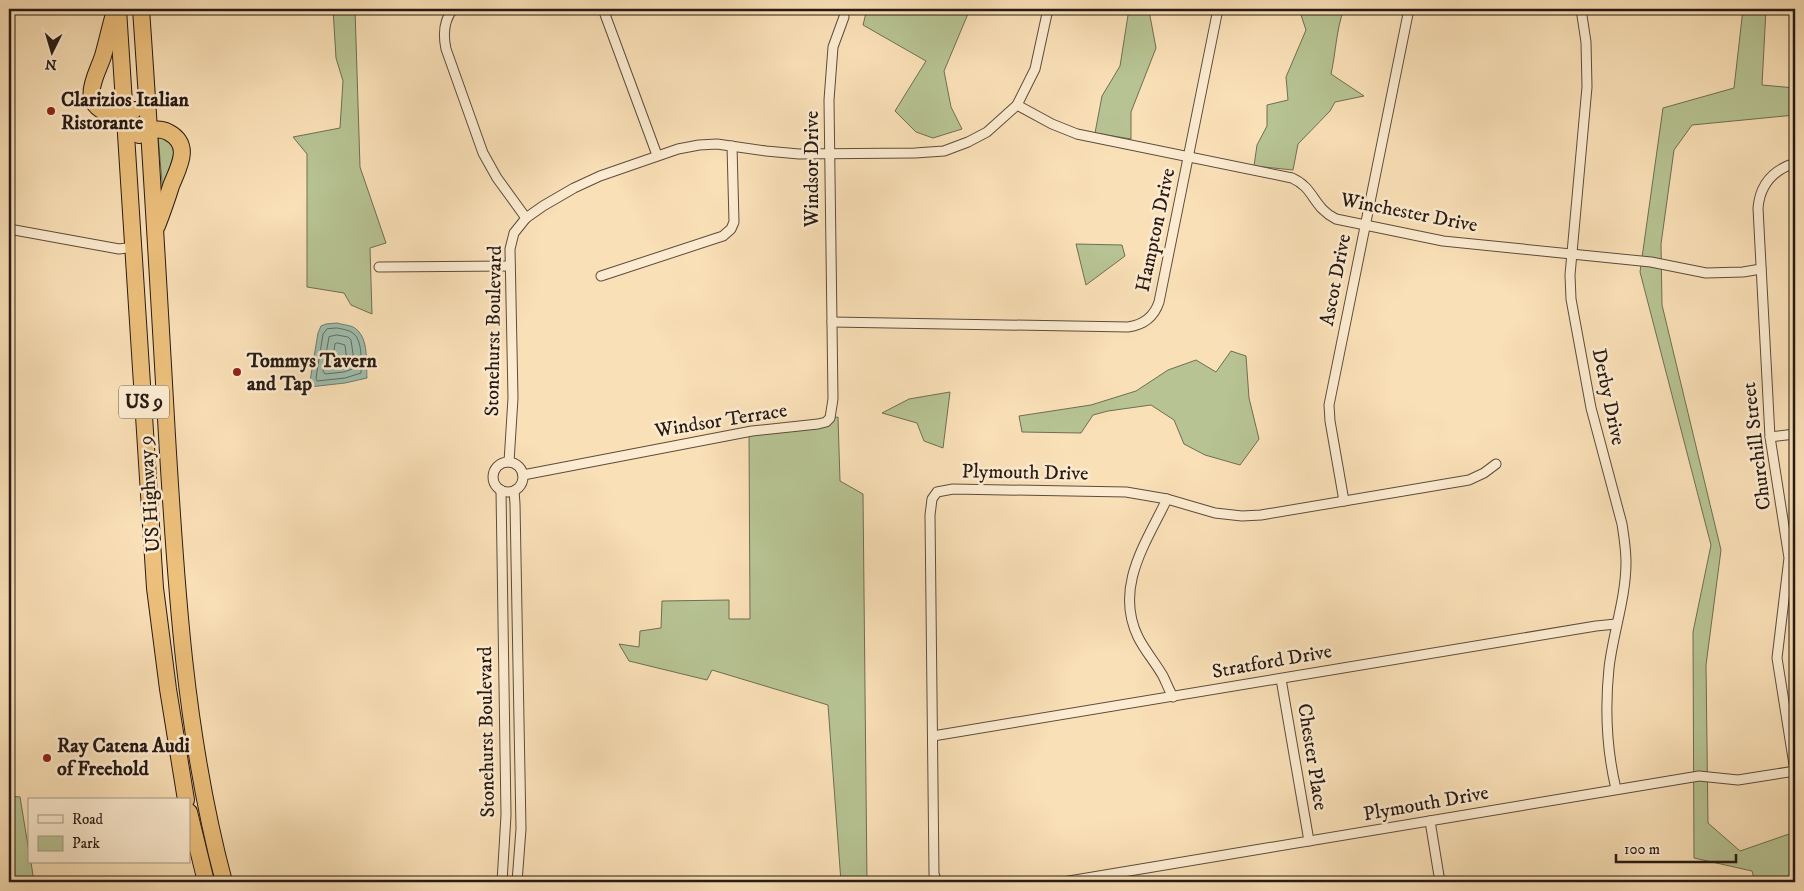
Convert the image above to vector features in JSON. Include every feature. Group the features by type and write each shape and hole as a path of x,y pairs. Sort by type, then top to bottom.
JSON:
{"highway":[{"path":"117,9 102,58 92,82 91,90 95,102 105,112 113,115 125,115 136,109 142,102 146,92"},
{"name":"US Highway 9","path":"117,9 155,588 168,689 186,798"},
{"name":"US Highway 9","path":"141,9 182,648 199,775 224,882"},
{"path":"128,154 138,136 148,130 162,129 174,135 179,142 182,155 179,169 154,235"},
{"path":"190,816 206,882"}],"street":[{"path":"453,9 445,25 446,49 490,168 526,218"},
{"path":"603,9 657,155"},
{"name":"Stonehurst Boulevard","path":"502,882 505,838 505,772 501,490 494,483 493,473 499,465 508,462 513,398 510,266 511,242 514,233 526,218 583,184 617,169 678,149 717,144 782,153 914,153 944,151 968,142 987,132 1017,105 1035,68 1048,9"},
{"name":"Hampton Drive","path":"832,322 1128,327 1142,324 1153,315 1159,302 1218,9"},
{"name":"Ascot Drive","path":"1344,501 1329,405 1409,9"},
{"name":"Derby Drive","path":"1581,9 1586,42 1587,88 1571,254 1571,298 1591,408 1622,524 1625,544 1625,581 1609,668 1607,702 1608,731 1616,789"},
{"name":"Windsor Drive","path":"832,322 829,100 833,47 844,17"},
{"name":"Winchester Drive","path":"1017,105 1052,124 1077,134 1292,178 1304,185 1316,204 1328,215 1336,219 1443,240 1651,262 1706,273 1744,272 1761,269"},
{"path":"601,276 723,236 731,229 734,222 732,146"},
{"name":"Churchill Street","path":"1795,163 1778,170 1769,178 1761,191 1758,208 1770,437 1774,473 1789,548 1791,588 1777,658 1795,771"},
{"path":"9,229 119,249 134,247"},
{"path":"379,267 510,266"},
{"name":"Windsor Terrace","path":"523,476 752,431 826,422 832,416 833,409 832,322"},
{"path":"1770,437 1795,434"},
{"path":"501,490 514,491 521,484 523,476 516,465 508,462"},
{"name":"Plymouth Drive","path":"937,882 934,874 930,515 933,496 937,492 953,489 1112,491 1143,494 1215,513 1242,516 1469,480 1484,473 1496,464"},
{"name":"Stonehurst Boulevard","path":"514,491 516,514 521,844 517,882"},
{"path":"1167,499 1134,567 1130,582 1129,600 1137,636 1173,696"},
{"name":"Stratford Drive","path":"933,736 1616,624"},
{"name":"Chester Place","path":"1281,679 1309,841"},
{"path":"505,772 520,771"},
{"name":"Plymouth Drive","path":"1063,882 1119,878 1309,841 1700,776 1738,780 1795,771"},
{"path":"1430,821 1440,882"}],"green space":[{"path":"333,9 355,9 360,167 386,243 370,248 372,314 351,305 344,293 307,287 307,154 293,137 340,128 343,81 336,58"},
{"path":"867,9 970,9 944,71 951,107 962,129 933,138 916,132 895,111 926,61 863,25"},
{"path":"1129,9 1147,9 1156,48 1131,112 1131,139 1095,133 1102,96 1120,66"},
{"path":"1299,9 1344,9 1339,25 1331,74 1364,96 1335,102 1330,111 1298,144 1293,170 1254,166 1257,145 1267,126 1267,105 1288,100 1286,77 1306,30"},
{"path":"1743,9 1766,9 1762,85 1795,88 1795,115 1692,125 1674,150 1661,244 1662,305 1721,550 1706,665 1708,823 1740,851 1795,832 1795,882 1755,882 1752,871 1694,858 1693,632 1711,545 1640,272 1663,108 1734,88"},
{"path":"158,136 165,136 177,151 163,193"},
{"path":"1076,244 1122,245 1125,256 1086,285"},
{"path":"1231,351 1246,356 1249,398 1259,439 1240,465 1205,455 1184,444 1174,420 1151,405 1093,415 1081,433 1022,432 1019,416 1091,405 1136,391 1168,370 1196,360 1216,372"},
{"path":"950,392 943,448 924,441 917,423 882,413 909,399"},
{"path":"838,417 840,481 863,494 867,882 841,882 828,705 712,670 707,680 629,661 619,644 639,647 640,631 661,628 662,601 729,600 729,619 750,619 749,431"},
{"path":"9,796 20,797 28,846 28,864 31,864 34,882 9,882"}],"water":[{"path":"337,323 352,327 360,333 365,345 367,378 345,383 309,387 318,333 321,326"}],"place":[{"name":"Clarizios Italian Ristorante","path":"51,111"},
{"name":"Tommys Tavern and Tap","path":"237,372"},
{"name":"Ray Catena Audi of Freehold","path":"47,758"}]}
